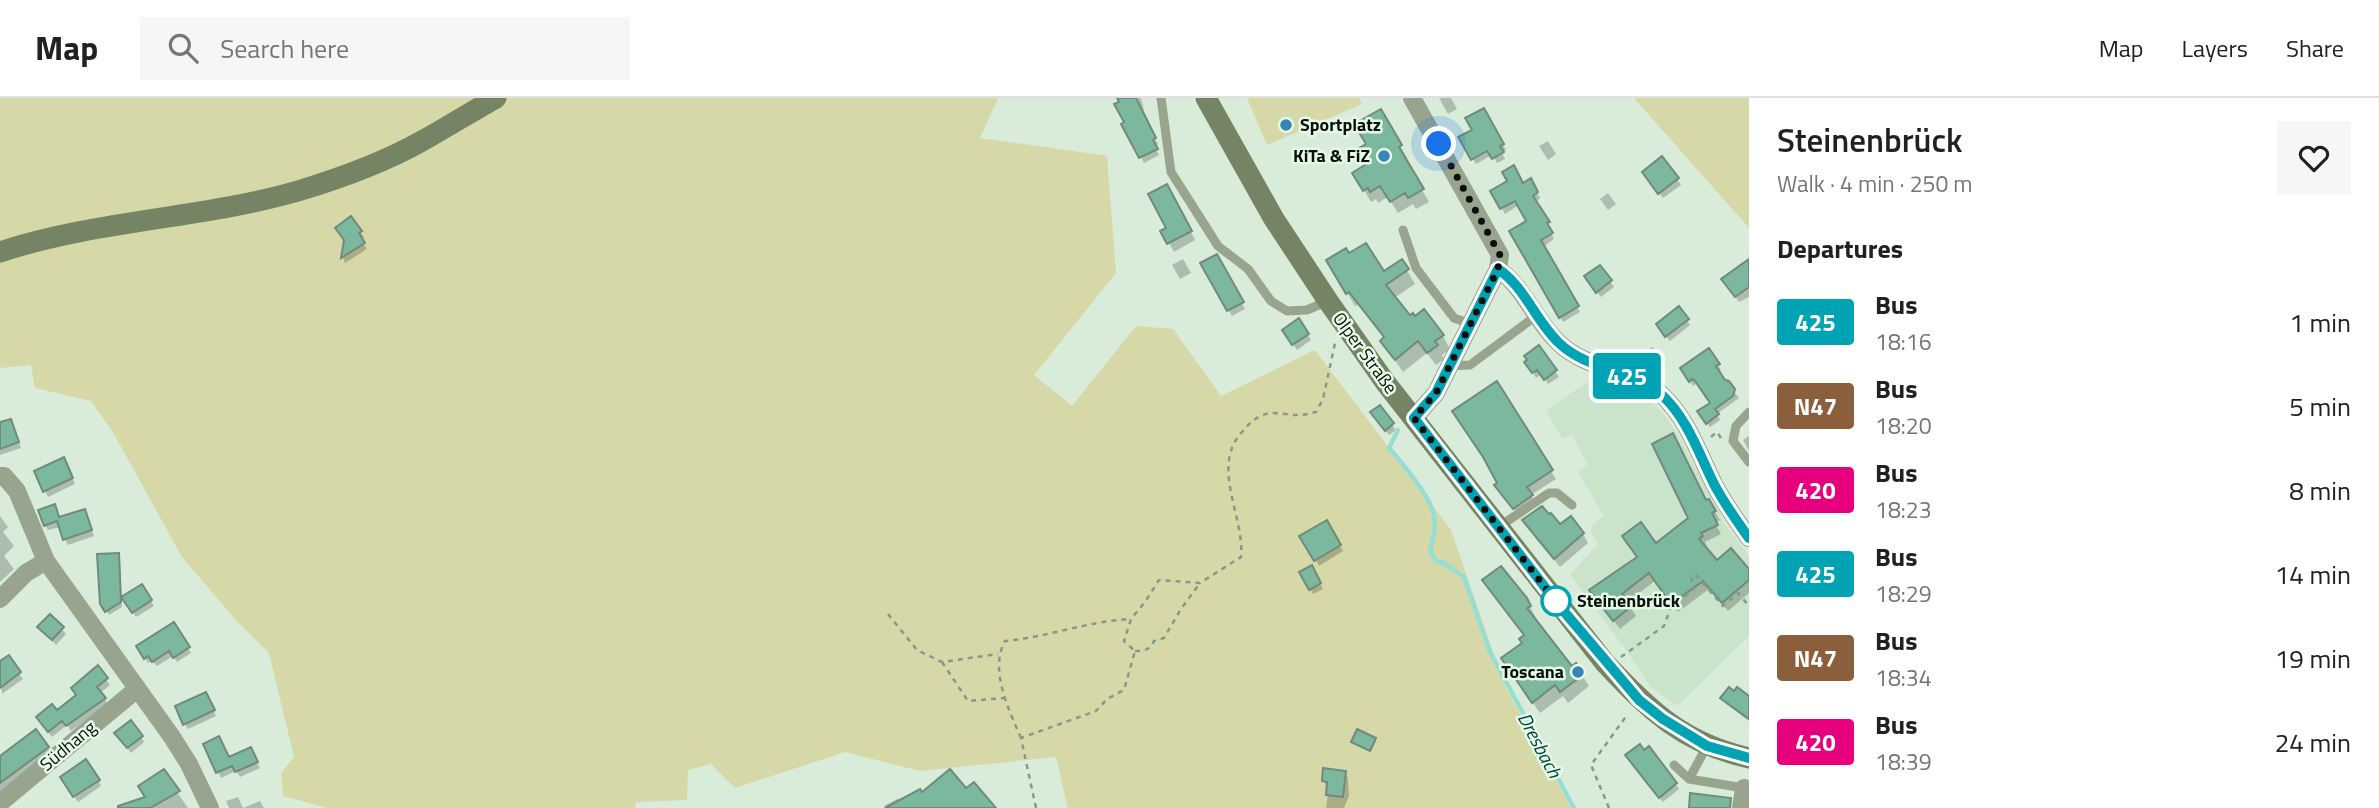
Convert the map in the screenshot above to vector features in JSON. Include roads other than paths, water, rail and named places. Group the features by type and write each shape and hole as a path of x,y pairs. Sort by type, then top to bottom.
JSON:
{"main road":[{"path":"0,251 51,238 235,206 297,191 361,170 422,142 496,98"},
{"name":"Olper Straße","path":"1206,98 1274,219 1356,341 1591,645 1639,700 1663,719 1707,746 1749,758"}],"street":[{"path":"1412,98 1500,255 1498,269 1436,393 1414,418"},
{"path":"1498,269 1512,278 1536,316 1560,344 1575,355 1651,386 1675,409 1731,514 1749,538"},
{"path":"0,476 4,476 18,491 46,561 189,764 209,808"},
{"path":"0,599 26,573 46,561"},
{"name":"Südhang","path":"0,803 137,690"},
{"path":"1741,808 1744,788"}],"lane":[{"name":"Olper Straße","path":"1161,98 1171,172 1218,246 1248,269 1271,301 1287,311 1307,310 1328,301"},
{"path":"1404,230 1416,268 1454,318 1471,324"},
{"path":"1450,366 1470,365 1536,316"},
{"path":"1749,412 1736,426 1733,441 1749,462"},
{"path":"1498,527 1549,493 1557,494 1572,505"},
{"path":"1689,779 1707,746"},
{"path":"1674,765 1689,779 1744,788"}],"waterway":[{"name":"Dresbach","path":"1398,430 1389,448 1414,478 1430,504 1435,526 1430,550 1436,561 1444,563 1464,577 1490,652 1574,808"}],"place":[{"name":"Sportplatz","path":"1286,125"},
{"name":"KiTa & FiZ","path":"1384,156"},
{"name":"Steinenbrück","path":"1556,601"},
{"name":"Toscana","path":"1578,672"}]}
